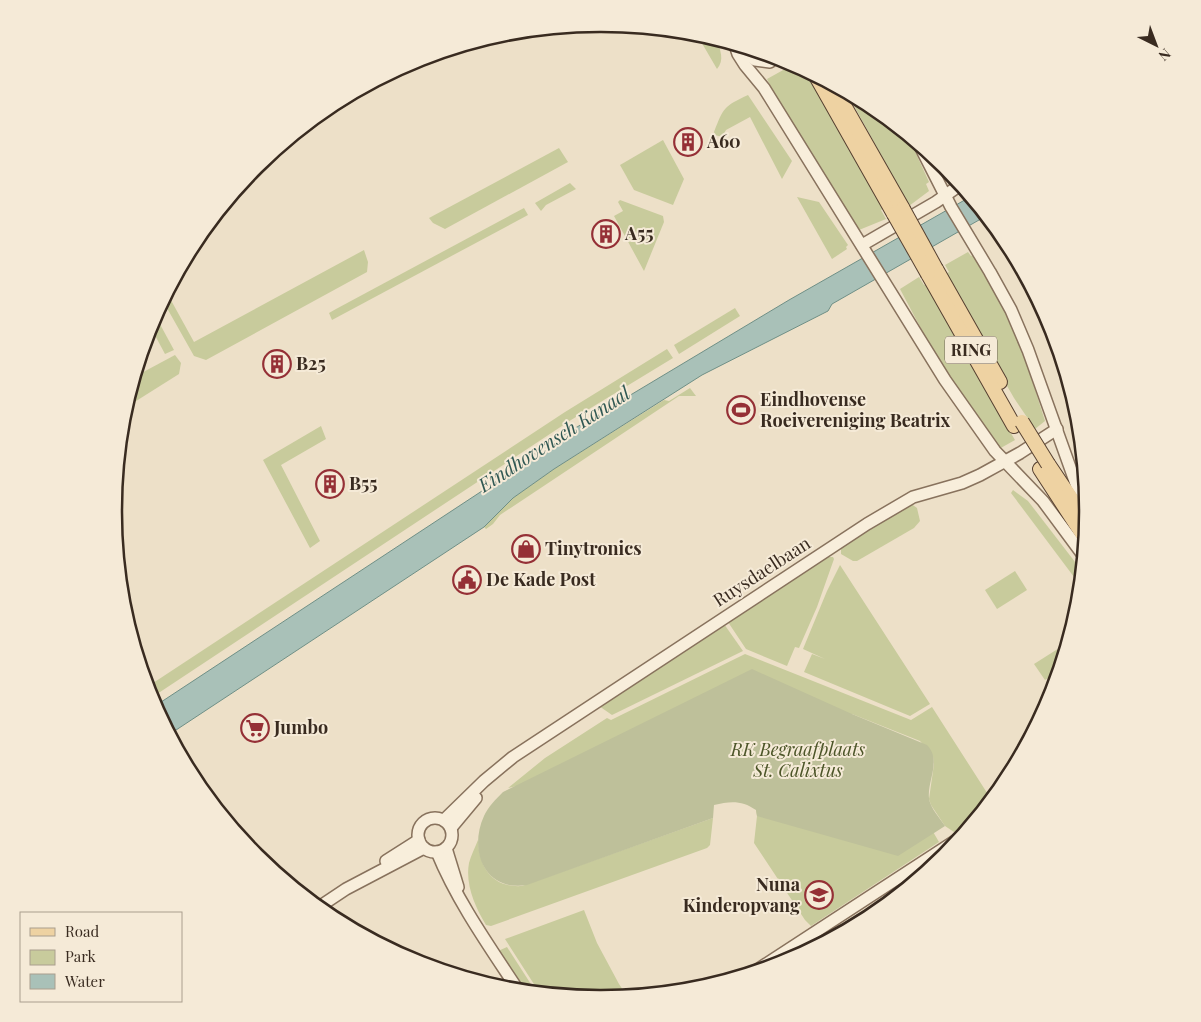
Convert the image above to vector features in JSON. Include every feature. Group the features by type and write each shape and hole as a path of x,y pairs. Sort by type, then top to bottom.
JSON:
{"main road":[{"name":"RING","path":"823,88 898,212 1078,527"},
{"name":"RING","path":"838,96 898,212"},
{"name":"RING","path":"1044,467 1079,512"}],"street":[{"path":"738,53 764,88 945,380 995,451 1043,502 1077,548"},
{"path":"752,74 769,63"},
{"path":"928,163 950,207 1011,310 1028,350 1078,487"},
{"path":"865,249 954,189"},
{"name":"Ruysdaelbaan","path":"447,824 499,769 513,757 890,510 913,497 962,483 1004,462 1057,429"},
{"path":"438,818 447,824 452,839 442,850 430,851 421,844 419,828 425,821 438,818"},
{"path":"326,903 361,878 421,844"},
{"path":"442,850 444,869 485,940 512,981"},
{"path":"782,954 928,859"}],"green space":[{"path":"702,44 719,48 721,62 717,69"},
{"path":"785,69 812,82 885,207 881,210 886,219 859,230 769,89 771,87 767,79"},
{"path":"748,95 792,161 782,179 750,117 726,130 722,137 715,135 714,132 725,109"},
{"path":"854,106 892,131 914,149 929,182 926,184 929,191 909,206"},
{"path":"663,140 684,179 673,205 634,190 620,165"},
{"path":"559,148 568,162 445,229 433,223 429,218"},
{"path":"570,183 576,189 546,205 541,211 535,203"},
{"path":"797,197 819,202 848,245 847,249 832,259"},
{"path":"620,200 663,216 664,222 644,271 614,216 623,211 618,202"},
{"path":"524,208 528,215 332,320 329,313"},
{"path":"364,250 368,262 367,272 206,360 194,356 167,308 171,300 194,342"},
{"path":"968,252 971,256 973,255 1000,301 1020,342 1045,421 1035,429 1014,398 984,346 947,273 949,272 945,265"},
{"path":"919,277 924,285 927,284 1009,427 1015,440 999,449 944,372 900,289"},
{"path":"735,308 740,316 679,354 674,345"},
{"path":"160,324 174,350 165,354 155,336"},
{"path":"667,349 673,358 571,420 158,693 154,683 565,412"},
{"path":"175,355 181,363 179,374 135,402 142,373"},
{"path":"690,388 696,396 679,396 500,515 486,529 484,527 513,498 554,469 664,400 669,401"},
{"path":"321,426 326,439 281,465 320,541 310,548 263,460"},
{"path":"1013,490 1028,501 1076,563 1074,577 1011,493"},
{"path":"910,503 917,508 920,521 914,528 857,561 853,561 841,554 841,549 844,545"},
{"path":"826,557 833,557 834,559 817,607 799,648 795,647 787,666 746,649 728,622"},
{"path":"840,565 930,704 910,716 804,672 812,654 825,659 803,649"},
{"path":"1015,571 1027,590 997,609 985,590"},
{"path":"724,624 743,651 612,715 599,706"},
{"path":"1059,648 1049,677 1045,680 1034,664"},
{"path":"745,654 911,720 932,707 987,793 954,832 945,826 929,799 934,764 933,756 920,741 852,714 508,788 545,758 607,718 611,720"},
{"name":"RK Begraafplaats St. Calixtus","path":"752,669 927,745 931,751 934,764 929,798 933,809 945,826 898,856 757,816 756,810 746,804 736,802 714,805 713,818 527,885 512,885 500,882 484,866 478,843 480,829 488,809 503,792"},
{"path":"756,810 932,830 939,842 811,926 805,920 754,843"},
{"path":"713,818 710,845 707,848 491,926 486,925 472,895 468,871 469,863 478,840 481,859 489,874 503,883 512,886 522,886"},
{"path":"584,910 597,943 622,989 600,990 534,984 505,939"},
{"path":"507,947 531,984 519,982 498,951"}],"water":[{"path":"964,201 980,220 832,304 828,311 702,375 554,469 513,498 484,527 175,731 161,702 485,489 547,445 789,300"}],"place":[{"name":"A60","path":"688,142"},
{"name":"A55","path":"606,234"},
{"name":"B25","path":"277,364"},
{"name":"Eindhovense Roeivereniging Beatrix","path":"741,410"},
{"name":"B55","path":"330,484"},
{"name":"Tinytronics","path":"526,549"},
{"name":"De Kade Post","path":"467,580"},
{"name":"Jumbo","path":"255,728"},
{"name":"Nuna Kinderopvang","path":"819,895"}],"water label":[{"name":"Eindhovensch Kanaal","path":"554,439"}]}
